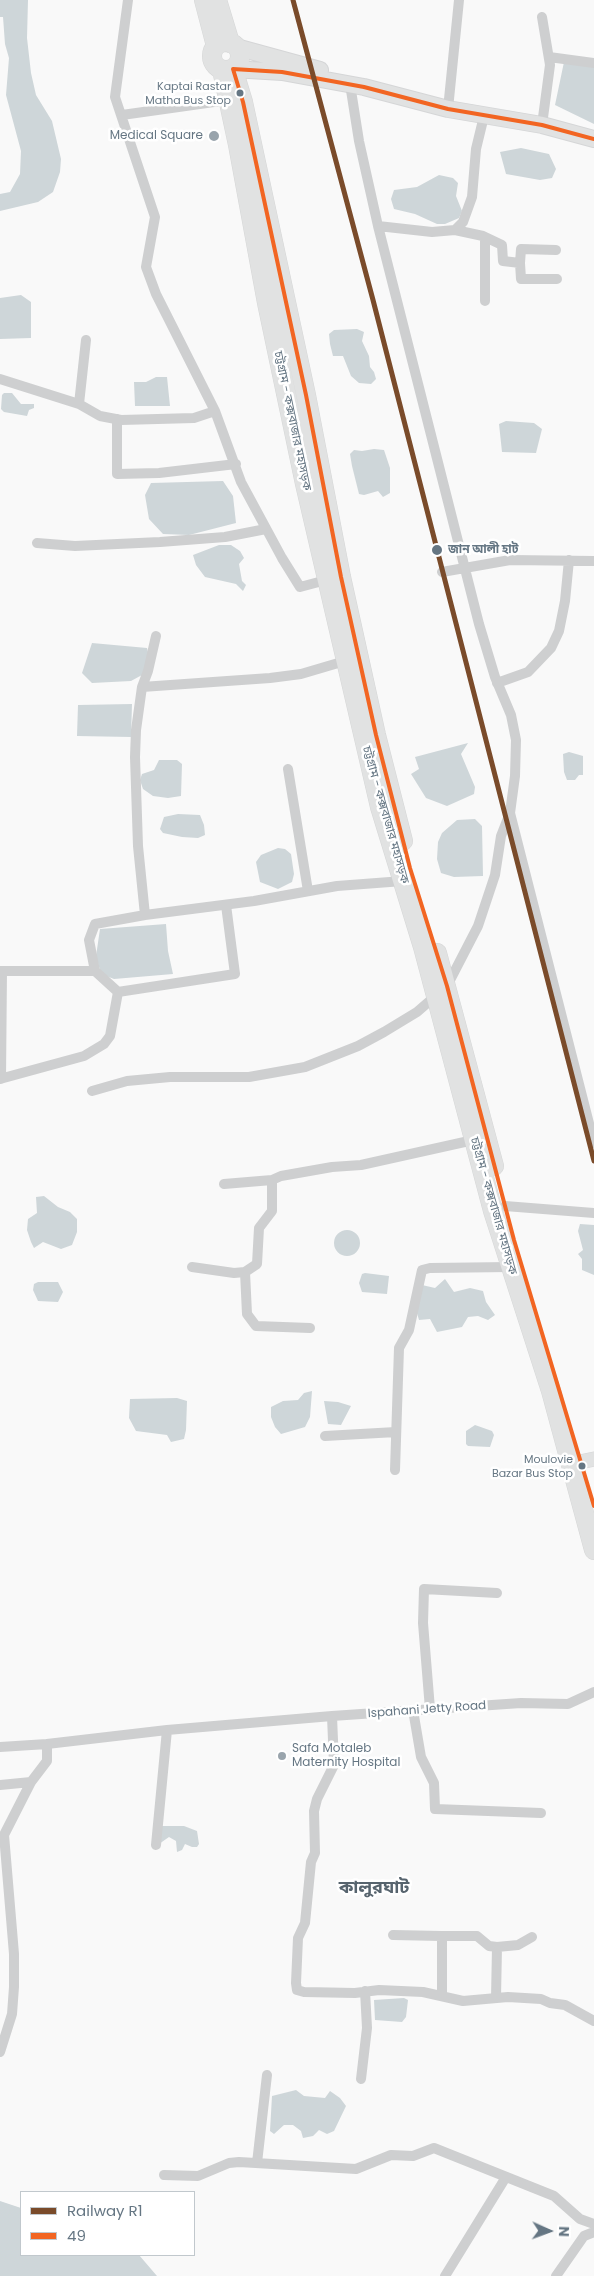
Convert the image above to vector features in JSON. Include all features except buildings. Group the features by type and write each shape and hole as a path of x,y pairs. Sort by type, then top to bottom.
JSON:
{"highway":[{"path":"204,0 227,45"},
{"path":"217,0 227,45"},
{"name":"চট্টগ্রাম - কক্সবাজার মহাসড়ক","path":"227,45 212,53 213,62 227,69 235,101 238,145 267,303 334,578 480,1138 510,1267 551,1391 582,1461 594,1550"},
{"name":"চট্টগ্রাম - কক্সবাজার মহাসড়ক","path":"334,578 345,661 380,807 441,991"},
{"name":"চট্টগ্রাম - কক্সবাজার মহাসড়ক","path":"480,1138 505,1206 594,1506"}],"main road":[{"path":"227,45 312,66 357,85"},
{"path":"227,69 282,72 357,85 448,110 542,125 594,139"},
{"path":"235,101 250,76 263,72"}],"street":[{"path":"128,0 115,97 155,217 146,267 156,294 215,411 242,482 266,529 300,587 334,578"},
{"path":"448,110 459,0"},
{"path":"542,17 550,65 542,125"},
{"path":"549,57 594,63"},
{"path":"92,1091 127,1081 170,1077 249,1077 305,1066 358,1046 417,1012 441,991 478,926 495,875 501,836 510,813 515,776 516,740 511,715 497,683 479,624 378,226 359,141 357,85"},
{"path":"122,115 235,101"},
{"path":"455,230 463,222 472,197 476,149 484,116"},
{"path":"378,226 432,232 455,230 485,237 502,245 502,261 520,263"},
{"path":"485,237 485,301"},
{"path":"556,250 521,249 520,263 521,279 556,279"},
{"path":"79,404 86,340"},
{"path":"0,379 79,404 100,416 117,419 194,418 215,411"},
{"path":"117,419 117,474 159,473 236,464"},
{"path":"37,543 75,546 160,542 225,537 266,529"},
{"path":"442,572 465,566 510,560 594,561"},
{"path":"497,683 528,672 551,648 559,631 565,601 569,560"},
{"path":"145,916 138,846 136,730 142,686 148,671 156,636"},
{"path":"142,686 225,683 270,678 301,674 345,661"},
{"path":"288,770 308,891"},
{"path":"510,813 594,1143"},
{"path":"118,992 95,971 89,940 96,924 308,891 403,881"},
{"path":"118,992 235,974 226,905"},
{"path":"95,971 1,970 1,1079 84,1056 104,1044 110,1036 118,992"},
{"path":"224,1184 272,1180 302,1171 361,1165 480,1138"},
{"path":"192,1267 214,1271 245,1272 257,1264 259,1228 272,1211 272,1180"},
{"path":"505,1206 594,1212"},
{"path":"395,1470 399,1348 409,1330 422,1270 430,1268 510,1267"},
{"path":"245,1272 247,1314 256,1326 310,1328"},
{"path":"325,1436 396,1432"},
{"path":"430,1709 423,1623 424,1589 497,1593"},
{"name":"Ispahani Jetty Road","path":"0,1747 332,1716 521,1703 568,1704 594,1692"},
{"path":"413,1710 421,1757 434,1783 435,1809 541,1813"},
{"path":"332,1716 334,1765 316,1799 314,1811 315,1853 311,1862 305,1923 298,1938 296,1984 298,1990 304,1992 355,1994 365,1991 423,1992 462,2001 496,1998 542,1999 550,2003 564,2005 594,2021"},
{"path":"156,1845 167,1730"},
{"path":"0,2052 12,2014 14,1987 14,1954 4,1835 31,1782 46,1761 46,1744"},
{"path":"0,1785 31,1782"},
{"path":"393,1935 477,1936 489,1946 497,1947 518,1945 532,1937"},
{"path":"442,1936 442,1995"},
{"path":"496,1998 497,1947"},
{"path":"362,2079 367,2028 365,1991"},
{"path":"257,2163 267,2075"},
{"path":"164,2175 198,2176 229,2163 356,2169 392,2155 413,2156 434,2148 554,2196 580,2219 594,2224"},
{"path":"446,2276 506,2177"},
{"path":"556,2276 584,2236 594,2232"}],"shaded area":[{"path":"0,0 28,0 27,38 31,73 36,95 52,121 61,159 60,172 53,192 38,202 0,211 0,194 10,192 20,174 21,151 6,95 9,58 5,44 3,17 0,17"},
{"path":"564,62 594,66 594,124 555,105"},
{"path":"521,148 549,154 556,169 552,178 540,180 506,174 500,152"},
{"path":"439,175 453,178 458,183 456,196 462,211 459,218 445,224 437,224 415,214 394,209 391,199 394,190 417,187"},
{"path":"21,295 31,302 31,338 0,339 0,298"},
{"path":"357,329 364,332 362,341 376,379 371,384 359,383 351,376 343,356 333,356 329,334 334,330"},
{"path":"156,377 167,377 170,406 135,406 134,382 146,382"},
{"path":"4,393 12,393 21,404 34,404 34,408 29,410 27,416 4,412 1,409 2,395"},
{"path":"506,421 534,423 542,429 536,453 502,452 499,424"},
{"path":"354,450 384,450 390,468 390,493 383,497 378,491 364,495 359,494 352,466 350,454"},
{"path":"223,481 233,496 236,523 189,535 163,534 149,519 145,495 151,483"},
{"path":"219,545 231,545 240,551 244,558 239,564 242,581 246,585 243,591 236,584 205,577 196,565 193,555"},
{"path":"92,643 147,648 149,656 142,675 131,681 92,683 82,673"},
{"path":"132,704 131,737 77,736 78,705"},
{"path":"468,743 461,754 475,787 474,794 447,806 426,798 411,774 419,769 415,757"},
{"path":"569,752 583,756 583,775 579,775 575,780 567,780 564,772 563,754"},
{"path":"159,760 177,760 182,764 181,796 168,798 153,796 143,789 140,780 142,774 154,770"},
{"path":"178,814 200,815 205,835 198,838 163,833 160,829 164,817"},
{"path":"475,819 482,826 483,876 454,877 441,873 437,859 438,842 442,833 457,820"},
{"path":"278,848 285,849 291,854 294,874 292,882 278,889 260,882 256,862 261,855"},
{"path":"166,924 168,951 173,974 114,979 101,974 96,956 100,929"},
{"path":"44,1196 58,1207 70,1212 77,1219 77,1232 72,1245 61,1249 43,1242 34,1248 27,1230 28,1219 37,1213 36,1197"},
{"path":"580,1224 594,1225 594,1275 582,1270 582,1259 578,1254 583,1250 578,1231"},
{"path":"347,1230 356,1234 360,1243 356,1252 347,1256 338,1252 334,1243 338,1234"},
{"path":"362,1274 389,1276 387,1294 362,1292 359,1283"},
{"path":"445,1279 454,1292 470,1288 483,1291 486,1302 495,1315 488,1320 478,1316 468,1317 462,1327 437,1332 430,1319 419,1320 416,1310 422,1285 435,1288"},
{"path":"38,1282 58,1282 63,1292 58,1302 38,1301 33,1290 34,1284"},
{"path":"312,1391 310,1417 305,1427 281,1434 275,1427 271,1417 271,1407 283,1401 298,1400 304,1393"},
{"path":"177,1398 187,1401 184,1439 171,1442 167,1435 136,1431 129,1418 130,1399"},
{"path":"324,1401 338,1402 351,1406 341,1425 328,1424"},
{"path":"475,1425 492,1431 494,1435 490,1447 468,1446 466,1444 466,1431"},
{"path":"162,1826 184,1826 197,1831 199,1844 197,1847 192,1847 185,1844 182,1850 177,1852 176,1841 169,1837 159,1844"},
{"path":"404,1998 408,2000 406,2017 402,2022 375,2020 374,2000"},
{"path":"296,2090 304,2096 325,2098 330,2091 340,2098 346,2106 334,2131 327,2134 319,2130 313,2136 303,2138 301,2131 293,2125 284,2125 274,2134 270,2131 272,2096"},
{"path":"0,2201 20,2208 20,2256 140,2256 157,2276 0,2276"}],"rail line":[{"name":"R1","path":"293,0 373,300 594,1161"}],"transit line":[{"name":"49","path":"594,139 542,125 448,109 364,87 282,72 233,69 243,102 306,395 341,577 376,735 410,868 447,986 514,1240 594,1506"}],"place":[{"name":"Kaptai Rastar Matha Bus Stop","path":"240,93"},
{"name":"Medical Square","path":"214,136"},
{"name":"জান আলী হাট","path":"437,550"},
{"name":"Moulovie Bazar Bus Stop","path":"582,1466"},
{"name":"Safa Motaleb Maternity Hospital","path":"282,1756"}],"district":[{"name":"কালুরঘাট","path":"374,1888"}]}
